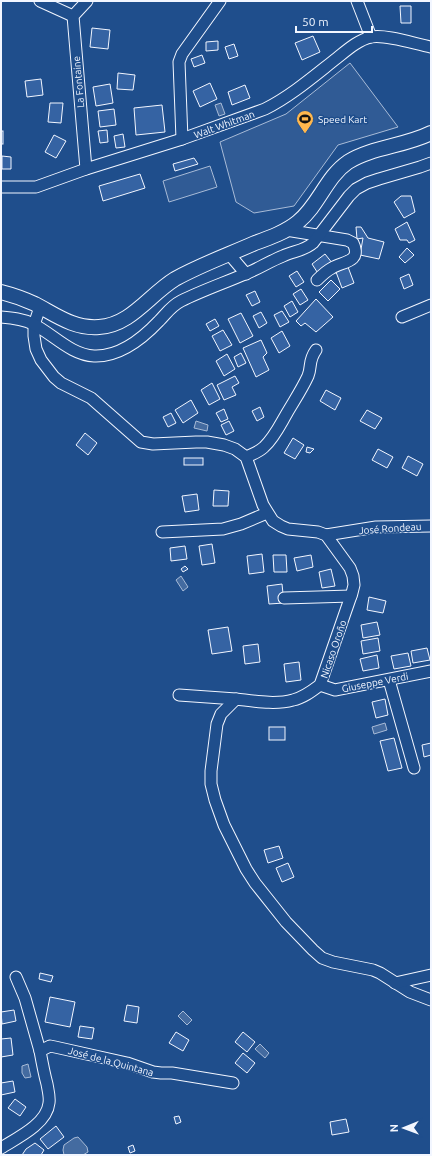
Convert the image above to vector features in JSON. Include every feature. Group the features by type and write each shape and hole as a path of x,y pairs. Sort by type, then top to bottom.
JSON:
{"main road":[{"path":"1,292 21,298 62,319 80,326 99,327 116,324 137,310 167,284 188,272 286,230 297,223 304,217 318,199 333,176 347,163 365,154 409,142 431,134"}],"street":[{"path":"40,1 73,16 87,1"},
{"path":"182,139 179,62 182,54 220,1"},
{"path":"357,1 371,37"},
{"name":"La Fontaine","path":"73,16 86,169"},
{"name":"Walt Whitman","path":"1,187 36,187 86,169 182,139 265,109 276,104 357,43 371,37 387,37 431,47"},
{"path":"1,317 23,320 34,325 69,348 81,353 92,356 102,356 117,352 141,339 170,308 180,302 246,274 286,254 309,247 356,189 367,183 431,163"},
{"path":"286,230 348,240 353,243 355,254 352,258 333,268 317,280"},
{"path":"229,254 246,274"},
{"path":"402,317 431,305"},
{"path":"40,307 34,325 36,348 41,360 54,377 61,383 91,398 141,442 154,444 207,442 224,445 235,449 246,457 267,513 273,521 288,528 318,532 326,535"},
{"path":"246,457 257,453 272,439 309,374 310,362 316,350"},
{"path":"162,532 223,529 241,524 267,513"},
{"name":"José Rondeau","path":"326,535 376,527 431,526"},
{"name":"Nicaso Oroño","path":"179,695 272,702 293,700 311,692 320,685 352,596 354,585 350,568 326,535"},
{"path":"284,598 352,596"},
{"name":"Giuseppe Verdi","path":"320,685 334,690 431,671"},
{"path":"389,680 414,768"},
{"path":"236,699 221,714 217,724 211,771 211,784 214,800 224,825 246,869 255,883 286,922 322,958 333,962 373,970 410,992 431,1000"},
{"path":"396,983 431,975"},
{"path":"1,1148 36,1126 48,1111 50,1102 40,1051 25,998 16,977"},
{"name":"José de la Quintana","path":"40,1051 50,1046 127,1063 161,1074 172,1073 233,1083"},
{"path":"1,1152 4,1155"}],"shaded area":[{"name":"Speed Kart","path":"350,63 398,127 338,145 294,206 254,213 236,202 220,142 286,114"},
{"path":"221,103 225,114 219,116 215,105"},
{"path":"210,166 217,187 169,202 163,181"},
{"path":"196,421 208,425 207,431 194,428"},
{"path":"181,576 188,587 183,591 176,580"},
{"path":"385,723 387,730 374,734 372,727"},
{"path":"183,1011 192,1020 187,1025 178,1016"},
{"path":"260,1044 269,1053 265,1058 255,1049"},
{"path":"28,1064 31,1077 25,1078 22,1073 22,1066"},
{"path":"78,1137 87,1147 88,1152 83,1155 64,1155 64,1145"}],"building":[{"path":"400,6 411,6 411,23 401,23"},
{"path":"92,28 110,30 108,49 90,47"},
{"path":"313,36 320,52 302,60 295,43"},
{"path":"218,41 218,50 206,51 206,42"},
{"path":"234,44 238,56 229,59 225,47"},
{"path":"202,55 205,63 194,67 191,59"},
{"path":"118,73 135,75 133,90 117,89"},
{"path":"41,79 43,95 27,97 25,81"},
{"path":"210,83 217,99 200,107 193,91"},
{"path":"110,84 113,103 96,106 93,87"},
{"path":"245,85 250,98 232,105 228,92"},
{"path":"50,103 63,103 61,123 48,122"},
{"path":"162,105 165,132 136,135 134,108"},
{"path":"114,109 116,125 100,127 98,111"},
{"path":"107,130 108,142 100,143 98,131"},
{"path":"1,131 3,131 3,144 1,144"},
{"path":"123,134 125,147 116,148 114,136"},
{"path":"54,135 66,141 56,158 45,152"},
{"path":"2,156 11,157 11,169 2,169"},
{"path":"194,158 198,164 175,171 173,164"},
{"path":"140,174 145,188 103,201 99,186"},
{"path":"401,196 411,196 415,212 404,218 394,202"},
{"path":"407,222 415,240 409,243 407,240 400,240 395,229"},
{"path":"356,227 361,227 368,238 384,242 379,259 360,255 363,238 357,239"},
{"path":"407,248 414,255 405,263 399,257"},
{"path":"325,254 333,264 319,275 312,264"},
{"path":"348,267 354,283 342,288 336,272"},
{"path":"297,271 304,282 296,287 289,276"},
{"path":"409,274 413,285 404,289 400,278"},
{"path":"331,280 340,289 328,301 319,292"},
{"path":"301,289 308,300 300,305 293,294"},
{"path":"255,291 260,302 252,306 246,295"},
{"path":"316,299 333,317 316,332 305,323 301,326 296,321"},
{"path":"292,301 298,312 290,317 284,306"},
{"path":"282,311 289,322 280,327 274,315"},
{"path":"261,312 267,323 259,328 253,316"},
{"path":"241,313 253,336 240,343 228,319"},
{"path":"215,319 219,326 210,331 206,324"},
{"path":"223,330 232,345 220,351 212,336"},
{"path":"282,331 290,346 279,353 271,338"},
{"path":"261,340 267,353 263,357 269,370 256,377 243,348"},
{"path":"241,353 246,363 238,367 234,357"},
{"path":"227,354 235,369 224,376 216,361"},
{"path":"235,376 239,383 232,387 236,395 224,400 217,385"},
{"path":"212,383 220,399 209,405 201,390"},
{"path":"326,390 341,398 335,410 320,401"},
{"path":"191,400 198,413 183,423 175,410"},
{"path":"260,407 264,417 257,421 252,411"},
{"path":"224,409 228,419 221,422 216,413"},
{"path":"367,410 382,418 375,429 360,421"},
{"path":"171,413 176,423 168,427 163,417"},
{"path":"229,421 234,431 226,435 221,425"},
{"path":"85,433 97,443 88,455 76,445"},
{"path":"293,438 304,445 295,459 284,453"},
{"path":"307,447 314,449 310,453 306,452"},
{"path":"378,449 393,457 387,468 372,460"},
{"path":"408,456 423,464 417,476 402,468"},
{"path":"184,458 203,458 203,465 184,465"},
{"path":"214,490 229,491 228,506 213,506"},
{"path":"197,494 199,510 185,512 182,496"},
{"path":"212,544 215,563 202,565 199,546"},
{"path":"185,546 187,559 171,561 170,548"},
{"path":"262,554 264,572 249,574 247,556"},
{"path":"273,555 286,555 287,572 274,572"},
{"path":"311,555 313,567 297,571 294,558"},
{"path":"185,566 188,569 183,572 181,569"},
{"path":"331,569 335,586 322,588 319,572"},
{"path":"282,584 284,603 269,604 267,586"},
{"path":"369,597 386,601 383,613 367,610"},
{"path":"377,622 380,635 363,638 361,625"},
{"path":"228,627 232,651 212,654 208,630"},
{"path":"378,638 380,651 363,654 361,641"},
{"path":"258,644 260,662 245,664 243,646"},
{"path":"427,648 430,660 413,663 411,651"},
{"path":"408,653 411,666 394,669 391,656"},
{"path":"377,655 379,668 363,671 360,659"},
{"path":"299,662 301,680 286,682 284,664"},
{"path":"385,699 388,715 376,718 372,702"},
{"path":"269,727 285,727 285,740 269,740"},
{"path":"394,738 402,768 388,771 380,741"},
{"path":"431,743 431,755 424,757 422,745"},
{"path":"279,846 283,858 268,863 264,850"},
{"path":"288,863 294,877 282,882 276,868"},
{"path":"40,973 53,976 51,982 39,979"},
{"path":"50,997 75,1002 70,1027 45,1022"},
{"path":"127,1005 139,1007 137,1023 124,1021"},
{"path":"14,1010 16,1021 2,1024 1,1012"},
{"path":"80,1026 94,1028 92,1039 78,1037"},
{"path":"176,1032 189,1040 183,1051 169,1043"},
{"path":"243,1032 255,1042 247,1052 235,1042"},
{"path":"11,1038 13,1055 1,1057 1,1039"},
{"path":"243,1053 255,1063 247,1073 235,1063"},
{"path":"13,1081 15,1092 1,1095 1,1083"},
{"path":"15,1099 26,1107 20,1116 8,1108"},
{"path":"179,1116 181,1122 176,1124 174,1117"},
{"path":"346,1119 349,1132 332,1135 330,1122"},
{"path":"56,1126 64,1137 48,1149 40,1139"},
{"path":"35,1143 44,1150 41,1155 22,1155 26,1149"},
{"path":"133,1145 135,1151 130,1153 128,1147"}],"place":[{"name":"Speed Kart","path":"305,134"}]}
